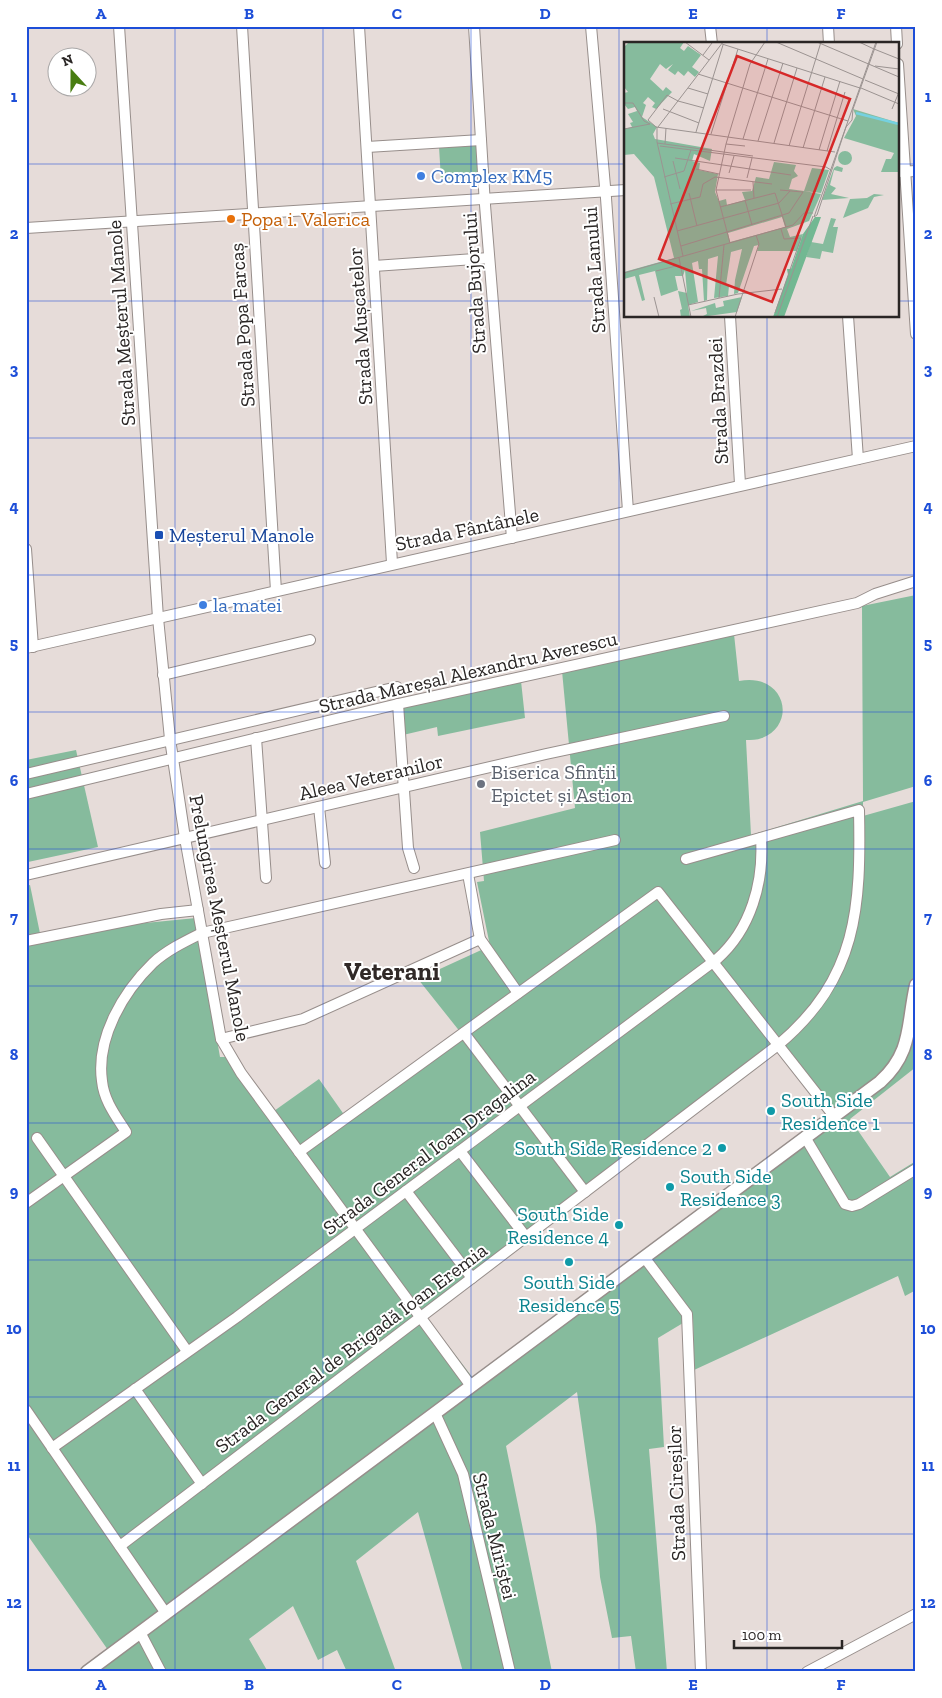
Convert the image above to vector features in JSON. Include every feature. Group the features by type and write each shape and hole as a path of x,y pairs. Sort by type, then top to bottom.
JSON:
{"main road":[{"path":"87,1672 880,1082 892,1071 901,1057 909,1033 916,984"}],"street":[{"name":"Strada Meșterul Manole","path":"119,26 158,618"},
{"name":"Strada Popa Farcaș","path":"242,26 276,591"},
{"name":"Strada Mușcatelor","path":"359,26 392,563"},
{"name":"Strada Bujorului","path":"474,26 484,199 512,538"},
{"name":"Strada Lanului","path":"591,26 606,191 628,511"},
{"path":"710,26 712,42"},
{"path":"828,26 829,42"},
{"path":"896,26 897,42"},
{"path":"900,88 907,172 916,334"},
{"path":"367,147 481,140"},
{"path":"26,228 624,190"},
{"path":"374,266 489,258"},
{"name":"Strada Brazdei","path":"730,318 740,484"},
{"path":"848,318 858,459"},
{"name":"Strada Fântânele","path":"30,648 392,563 512,538 740,484 916,446"},
{"path":"26,549 30,648"},
{"name":"Strada Mareșal Alexandru Averescu","path":"26,794 398,704 858,603 875,594 916,581"},
{"name":"Prelungirea Meșterul Manole","path":"158,618 172,758 221,1039 233,1061 472,1386"},
{"path":"163,675 310,640"},
{"name":"Strada Mareșal Alexandru Averescu","path":"26,774 397,687"},
{"path":"398,704 408,848 414,868"},
{"name":"Aleea Veteranilor","path":"26,875 403,787 724,716"},
{"path":"256,738 266,878"},
{"path":"319,807 325,863"},
{"name":"Strada General de Brigadă Ioan Eremia","path":"120,1546 778,1045 795,1030 821,999 835,978 850,938 858,901 859,810 761,838"},
{"path":"686,859 761,838"},
{"name":"Strada General Ioan Dragalina","path":"52,1448 356,1229 713,962 739,936 749,915 758,882 761,838"},
{"path":"26,1202 126,1132 109,1106 102,1081 102,1055 109,1028 126,995 154,962 175,947 202,933 615,840"},
{"path":"468,874 480,940 518,993"},
{"path":"299,1152 658,892 834,1116"},
{"path":"26,941 161,914 198,910"},
{"path":"221,1039 303,1020 480,940"},
{"path":"464,1032 585,1192"},
{"path":"805,1137 845,1204 852,1206 859,1204 916,1169"},
{"path":"37,1138 187,1351"},
{"path":"460,1151 526,1237"},
{"path":"406,1191 472,1278"},
{"name":"Strada Cireșilor","path":"644,1257 687,1314 701,1672"},
{"path":"135,1389 202,1484"},
{"path":"26,1410 166,1612"},
{"name":"Strada Miriștei","path":"436,1413 463,1474 510,1672"},
{"path":"808,1672 916,1614"},
{"path":"140,1632 161,1672"}],"green space":[{"path":"477,144 479,176 441,179 439,147"},
{"path":"916,595 916,786 863,802 863,816 916,801 916,1067 850,1119 890,1177 916,1161 916,1290 905,1296 898,1276 694,1370 693,1317 658,1338 664,1447 649,1449 667,1672 636,1672 631,1636 612,1638 600,1577 596,1526 577,1392 506,1446 552,1672 463,1672 418,1512 356,1561 396,1672 347,1672 337,1650 318,1660 293,1606 249,1639 268,1672 79,1672 108,1650 26,1533 26,886 30,885 42,943 125,925 196,918 220,1057 235,1057 274,1111 319,1079 345,1116 461,1033 418,979 490,946 477,882 484,881 480,832 575,808 562,671 734,634 739,681 755,680 767,684 776,691 783,711 780,722 773,731 760,739 746,740 751,835 863,801 862,606","holes":["779,1051 831,1112 473,1378 427,1318"]},
{"path":"521,681 525,718 438,736 437,727 403,735 402,707"},
{"path":"76,750 98,847 28,862 26,760"}],"place":[{"name":"Complex KM5","path":"421,176"},
{"name":"Popa i. Valerica","path":"231,219"},
{"name":"Meșterul Manole","path":"159,535"},
{"name":"la matei","path":"203,605"},
{"name":"Biserica Sfinții Epictet și Astion","path":"481,784"},
{"name":"South Side Residence 1","path":"771,1111"},
{"name":"South Side Residence 2","path":"722,1148"},
{"name":"South Side Residence 3","path":"670,1187"},
{"name":"South Side Residence 4","path":"619,1225"},
{"name":"South Side Residence 5","path":"569,1262"}],"district":[{"name":"Veterani","path":"392,971"}]}
